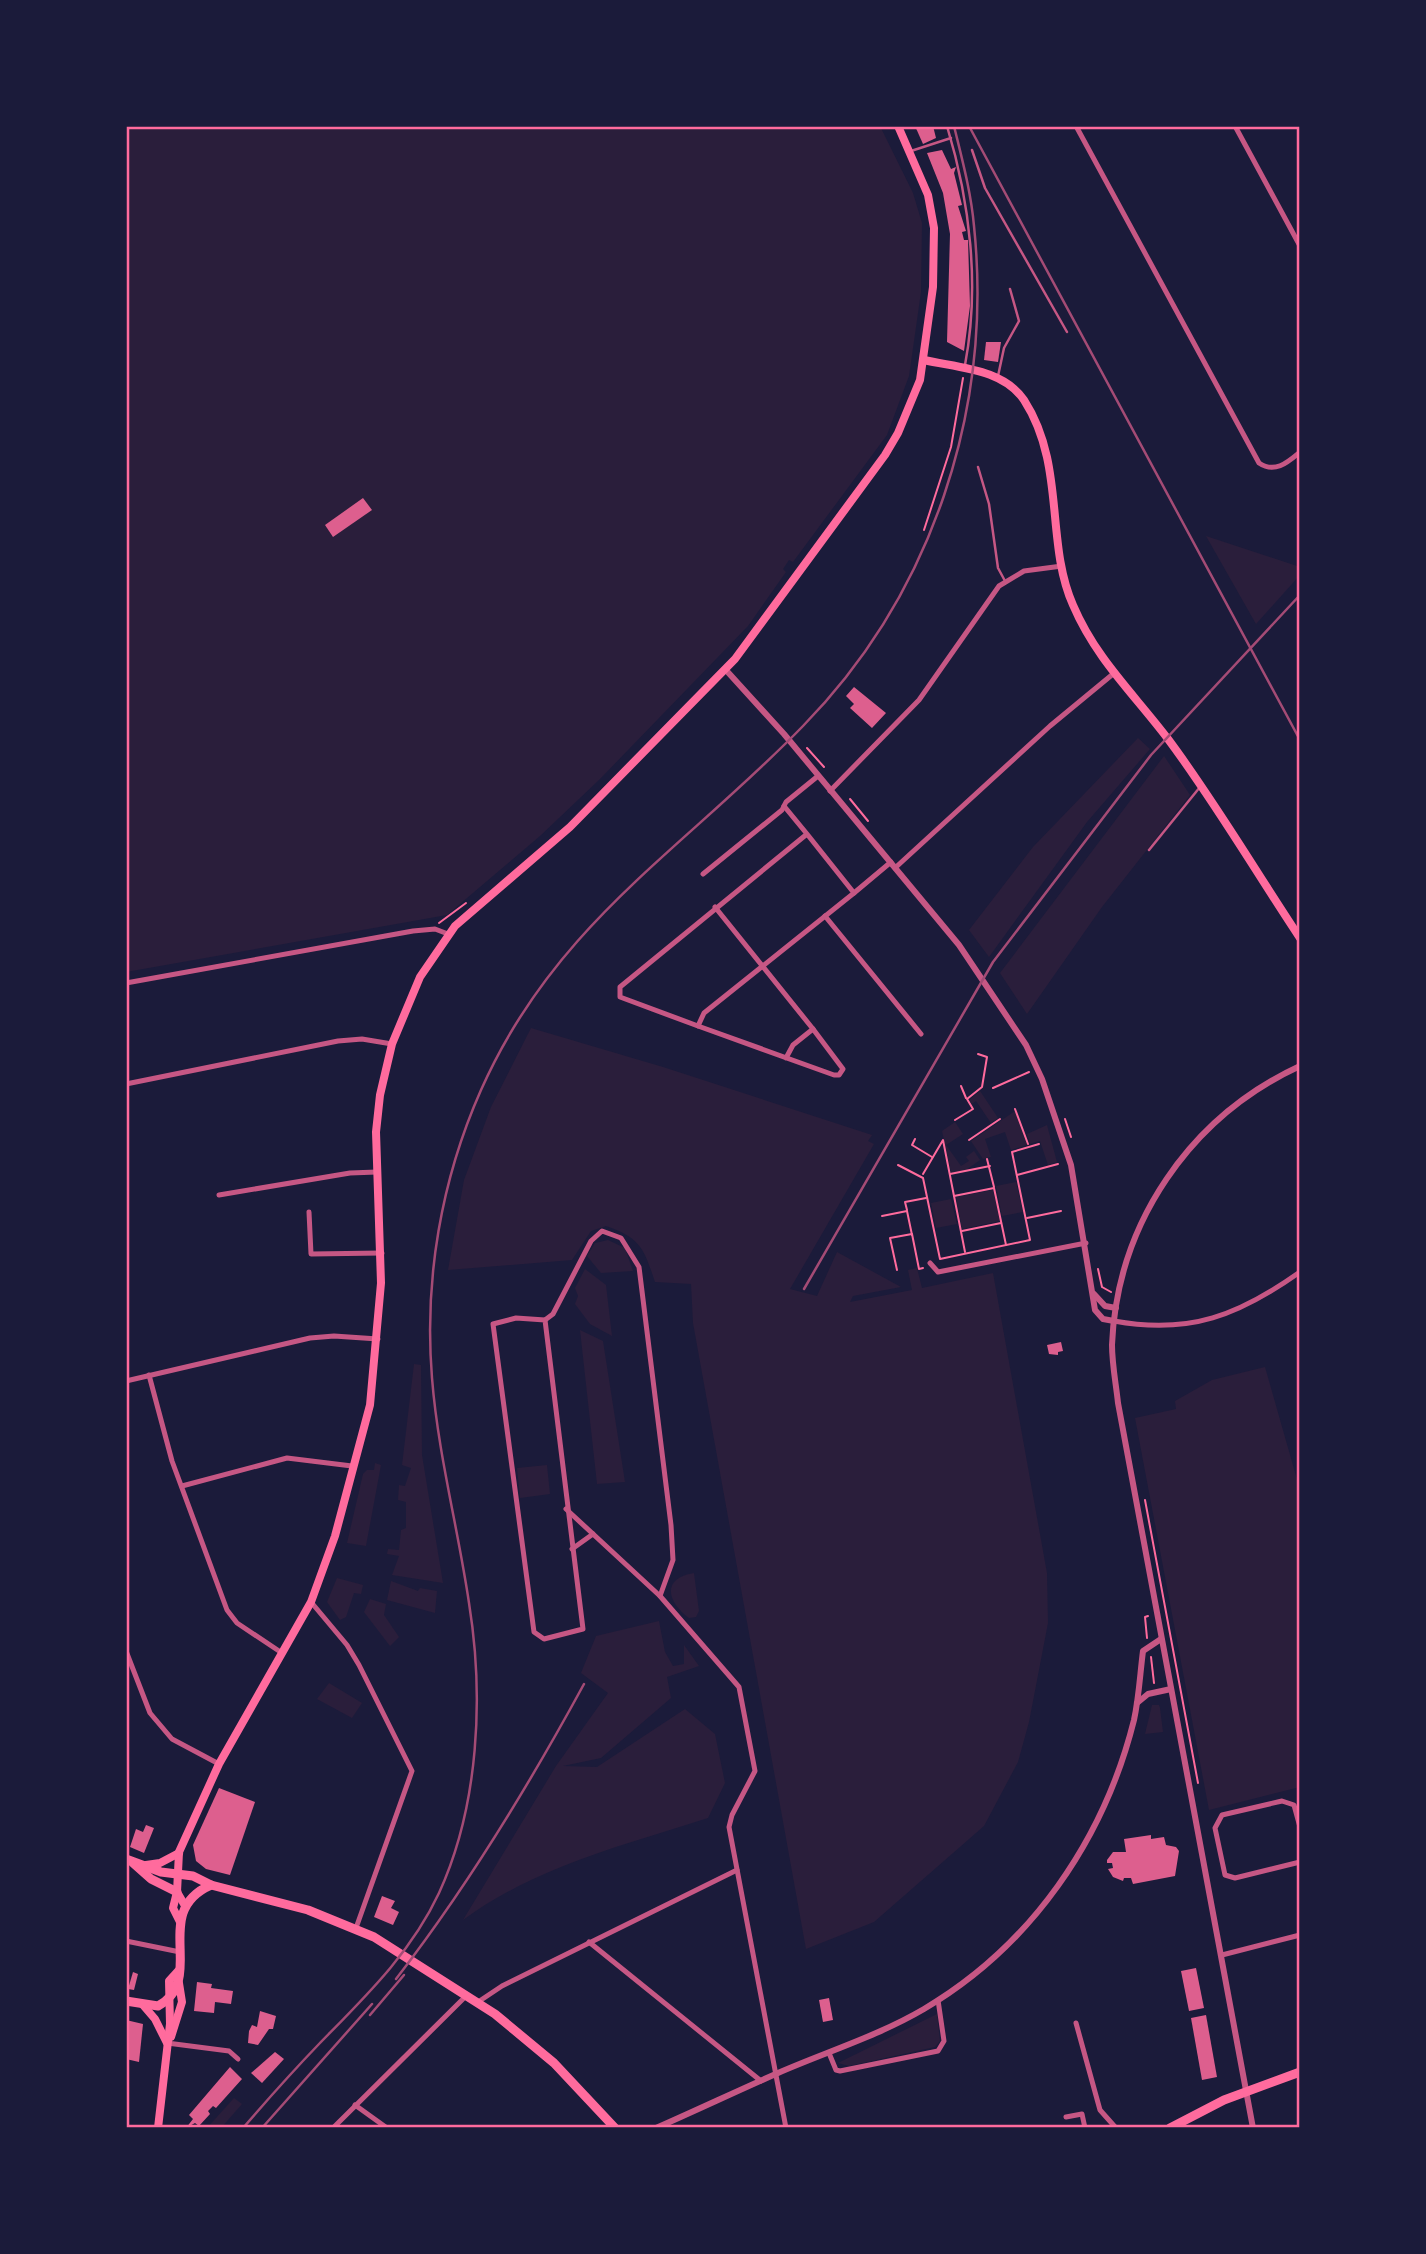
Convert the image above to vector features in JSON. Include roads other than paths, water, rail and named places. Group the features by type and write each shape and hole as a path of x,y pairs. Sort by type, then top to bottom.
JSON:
{"highway":[{"path":"129,1861 161,1872 192,1876 211,1885 308,1910 356,1928 478,2002 554,2063 615,2128"},
{"path":"129,1861 150,1878 177,1892"},
{"path":"126,2001 158,2006 169,2000 178,1983 180,1922 184,1904 190,1896 211,1885"},
{"path":"1170,2128 1246,2092 1300,2072"}],"main road":[{"path":"180,1922 173,1908 177,1892 179,1853 219,1764 311,1602 335,1536 370,1405 378,1339 382,1253 377,1172 380,1095 392,1044 420,978 448,934 489,894 570,827 725,669 758,632 811,552 885,455 911,404 924,360 933,287 934,237 929,200 898,126"},
{"path":"924,360 998,376 1011,384 1024,401 1042,443 1055,496 1062,566 1073,607 1113,674 1167,738 1300,938"},
{"path":"146,1865 160,1863 179,1853"},
{"path":"177,1892 184,1904"},
{"path":"158,2128 167,2043 169,1981 179,1969"},
{"path":"167,2043 176,2028 182,2001 178,1983"},
{"path":"143,2005 155,2019 167,2043"}],"street":[{"path":"1076,126 1259,463 1266,467 1280,467 1300,452"},
{"path":"1235,126 1300,246"},
{"path":"830,791 919,700 987,602 1005,581 1024,571 1062,566"},
{"path":"725,669 958,945 1037,1066 1071,1165 1095,1310 1103,1319 1180,1325 1210,1321 1268,1295 1300,1272"},
{"path":"698,1026 704,1013 893,865 1040,734 1113,674"},
{"path":"703,874 818,776"},
{"path":"784,806 854,893"},
{"path":"715,907 842,1064 841,1073 834,1075 621,999 618,992 620,987 715,907 807,834"},
{"path":"825,916 921,1034"},
{"path":"126,984 413,931 435,929 448,934"},
{"path":"786,1058 793,1045 813,1028"},
{"path":"126,1084 338,1041 362,1039 392,1044"},
{"path":"1253,2128 1118,1404 1112,1348 1116,1308 1134,1238 1158,1192 1186,1150 1229,1110 1262,1087 1300,1066"},
{"path":"219,1195 350,1173 377,1172"},
{"path":"309,1212 311,1254 382,1253"},
{"path":"545,1320 566,1509 583,1629 544,1639 534,1632 493,1324 516,1318 545,1320 553,1314 591,1241 602,1231 621,1238 639,1267 673,1544 673,1560 660,1597"},
{"path":"931,1265 938,1272 1086,1243"},
{"path":"1094,1294 1105,1306 1116,1308"},
{"path":"126,1381 310,1338 334,1336 378,1339"},
{"path":"149,1375 161,1427 227,1610 237,1623 282,1653"},
{"path":"182,1486 287,1458 352,1466"},
{"path":"566,1509 660,1597 739,1687 755,1772 732,1815 729,1827 786,2128"},
{"path":"572,1549 593,1534"},
{"path":"311,1602 348,1646 412,1771 356,1928"},
{"path":"656,2128 775,2074 829,2053 938,2000 1009,1943 1064,1881 1086,1845 1110,1794 1137,1703 1143,1651 1161,1639"},
{"path":"126,1651 150,1713 172,1739 219,1764"},
{"path":"1137,1703 1148,1694 1171,1689"},
{"path":"1300,1827 1294,1805 1282,1801 1222,1815 1215,1828 1225,1875 1235,1878 1300,1862"},
{"path":"478,2002 488,1994 589,1942 737,1870"},
{"path":"1222,1955 1300,1935"},
{"path":"126,1941 180,1952"},
{"path":"589,1942 761,2081"},
{"path":"333,2128 467,1995"},
{"path":"829,2053 836,2070 840,2071 938,2051 944,2041 938,2000"},
{"path":"1076,2023 1100,2110 1116,2128"},
{"path":"167,2043 229,2051 238,2059"},
{"path":"355,2105 387,2128"},
{"path":"1066,2117 1082,2113 1085,2128"}],"lane":[{"path":"947,126 965,198 971,251 971,309 964,370"},
{"path":"910,152 951,138"},
{"path":"972,150 985,187 1066,332"},
{"path":"998,376 1004,348 1019,321 1010,289"},
{"path":"978,467 989,504 998,568 1005,581"},
{"path":"1149,850 1200,788"},
{"path":"126,2126 137,2128"}],"railway":[{"path":"243,2128 401,1955 428,1915 439,1893 463,1824 475,1750 477,1713 474,1639 443,1463 430,1341 433,1268 438,1231 455,1159 467,1124 511,1031 546,980 584,934 625,892 803,726 848,674 887,618 919,558 944,496 962,430 973,363 977,295 974,226 954,126"},
{"path":"969,126 1300,740"},
{"path":"804,1289 993,962 1151,755 1300,595"},
{"path":"396,1979 448,1908 496,1835 584,1684"},
{"path":"370,2015 404,1975"},
{"path":"262,2128 372,2004"}]}
